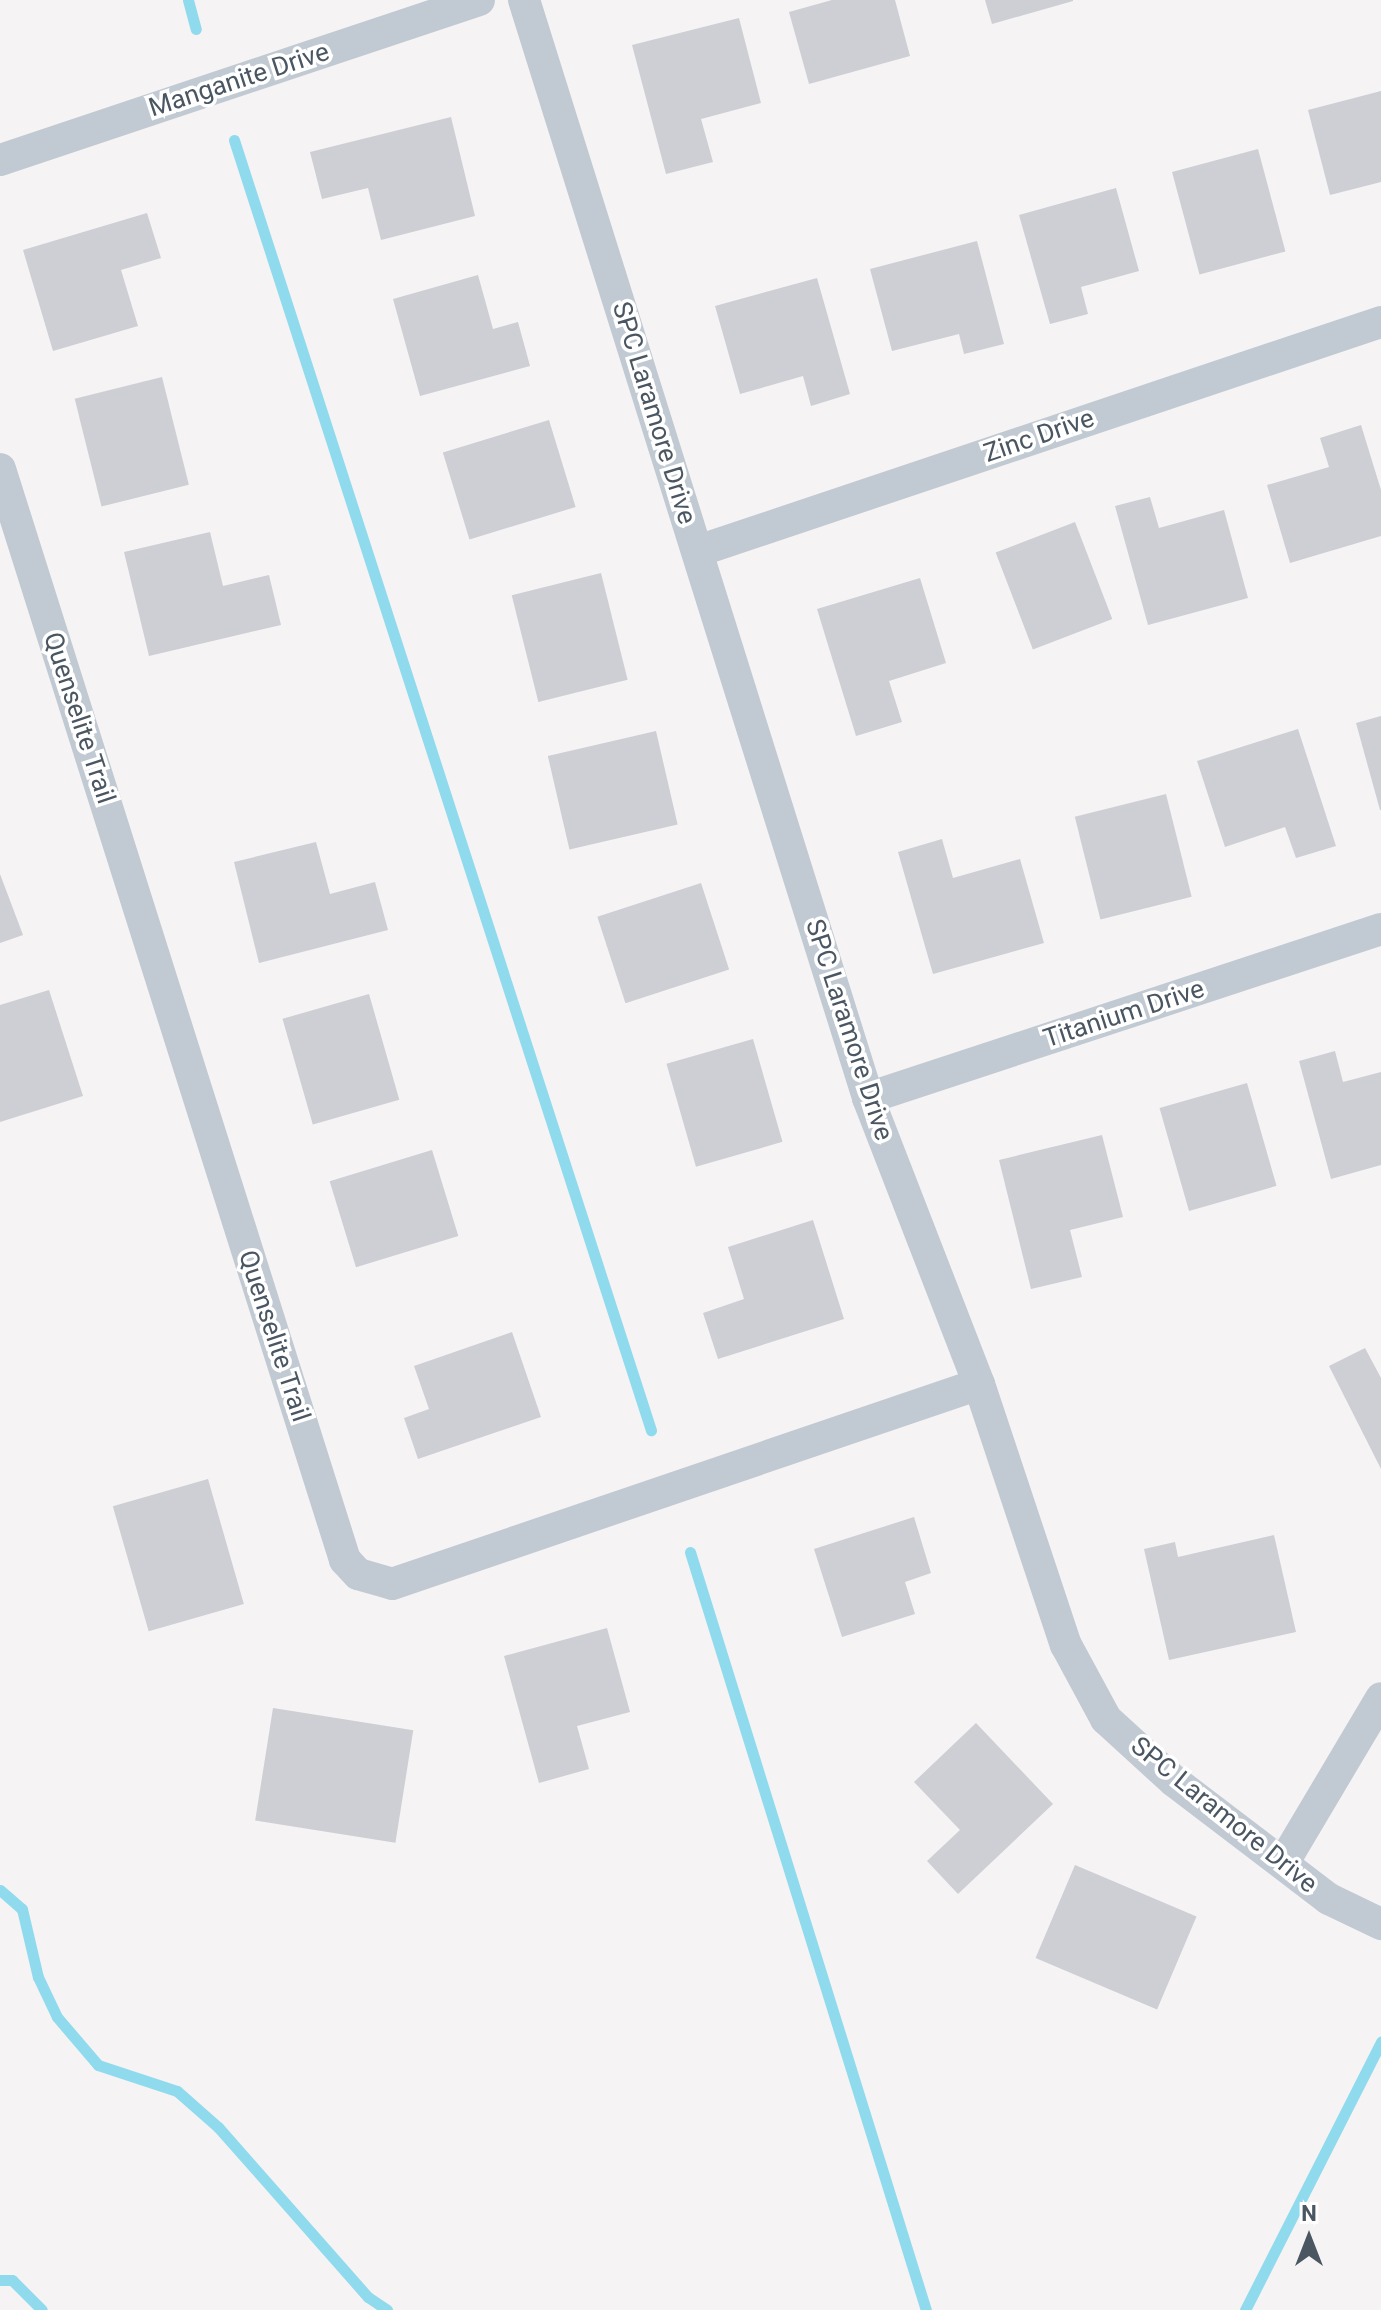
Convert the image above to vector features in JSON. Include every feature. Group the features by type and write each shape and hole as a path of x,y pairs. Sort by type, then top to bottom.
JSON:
{"street":[{"name":"Manganite Drive","path":"0,160 479,0"},
{"name":"SPC Laramore Drive","path":"524,0 868,1098 979,1384 1066,1645 1106,1719 1174,1781 1285,1860 1329,1899 1381,1924"},
{"name":"Zinc Drive","path":"698,551 1381,322"},
{"name":"Quenselite Trail","path":"0,469 345,1560 358,1574 392,1584 979,1384"},
{"name":"Titanium Drive","path":"868,1098 1381,929"},
{"path":"1285,1860 1381,1698"}],"building":[{"path":"832,0 895,0 910,56 809,84 789,12"},
{"path":"985,0 1073,0 1073,1 992,24"},
{"path":"739,18 761,103 701,119 713,162 666,174 632,45"},
{"path":"1381,91 1381,182 1330,195 1308,110"},
{"path":"451,117 475,216 381,240 368,188 322,199 310,152"},
{"path":"1258,149 1285,251 1199,274 1172,172"},
{"path":"1116,188 1139,271 1081,287 1088,314 1050,324 1019,215"},
{"path":"147,213 161,258 121,270 138,326 53,351 23,250"},
{"path":"977,241 1004,344 964,354 959,334 892,351 870,269"},
{"path":"478,275 493,329 518,322 530,366 420,396 393,299"},
{"path":"817,278 850,394 811,406 803,376 740,394 715,306"},
{"path":"162,377 189,485 102,506 75,399"},
{"path":"549,420 576,507 469,539 443,452"},
{"path":"1361,425 1381,490 1381,536 1290,563 1267,485 1329,467 1320,438"},
{"path":"1150,497 1159,528 1224,510 1248,598 1148,625 1115,506"},
{"path":"1075,522 1112,619 1033,650 996,552"},
{"path":"210,532 223,586 269,575 281,625 149,656 124,552"},
{"path":"601,573 628,680 538,702 512,595"},
{"path":"920,578 946,663 889,681 902,722 856,736 817,609"},
{"path":"1381,716 1381,810 1380,810 1356,723"},
{"path":"1298,729 1336,846 1296,858 1285,827 1225,847 1197,761"},
{"path":"656,731 678,825 569,850 548,756"},
{"path":"1166,794 1192,897 1100,920 1075,817"},
{"path":"942,839 953,878 1020,859 1044,943 933,974 898,852"},
{"path":"316,842 330,894 375,882 388,930 259,963 234,862"},
{"path":"0,874 23,935 0,943"},
{"path":"701,883 729,970 625,1003 597,917"},
{"path":"49,990 83,1096 0,1122 0,1005"},
{"path":"369,994 399,1100 313,1125 282,1019"},
{"path":"753,1039 782,1142 696,1167 666,1064"},
{"path":"1335,1051 1343,1082 1381,1072 1381,1165 1331,1179 1299,1061"},
{"path":"1247,1083 1276,1186 1189,1211 1160,1108"},
{"path":"1102,1135 1123,1217 1070,1230 1082,1277 1031,1289 999,1160"},
{"path":"432,1150 458,1236 356,1267 330,1181"},
{"path":"813,1220 844,1319 718,1359 703,1313 744,1299 728,1247"},
{"path":"512,1332 541,1417 418,1459 404,1418 429,1409 414,1366"},
{"path":"1365,1348 1381,1378 1381,1469 1329,1366"},
{"path":"208,1479 244,1604 149,1631 113,1506"},
{"path":"914,1517 931,1573 905,1582 915,1614 842,1637 814,1549"},
{"path":"1274,1535 1296,1632 1169,1660 1144,1549 1175,1542 1178,1557"},
{"path":"607,1628 630,1712 577,1726 589,1769 539,1783 504,1656"},
{"path":"273,1708 413,1730 395,1843 255,1821"},
{"path":"976,1723 1053,1804 958,1894 927,1861 960,1830 914,1782"},
{"path":"1075,1865 1197,1917 1157,2010 1036,1958"}],"waterway":[{"path":"188,0 196,29"},
{"path":"234,140 651,1430"},
{"path":"690,1552 926,2310"},
{"path":"0,1890 22,1909 38,1977 57,2017 98,2065 177,2091 218,2127 368,2297 387,2310"},
{"path":"1245,2310 1381,2042"},
{"path":"0,2280 12,2280 42,2310"}]}
